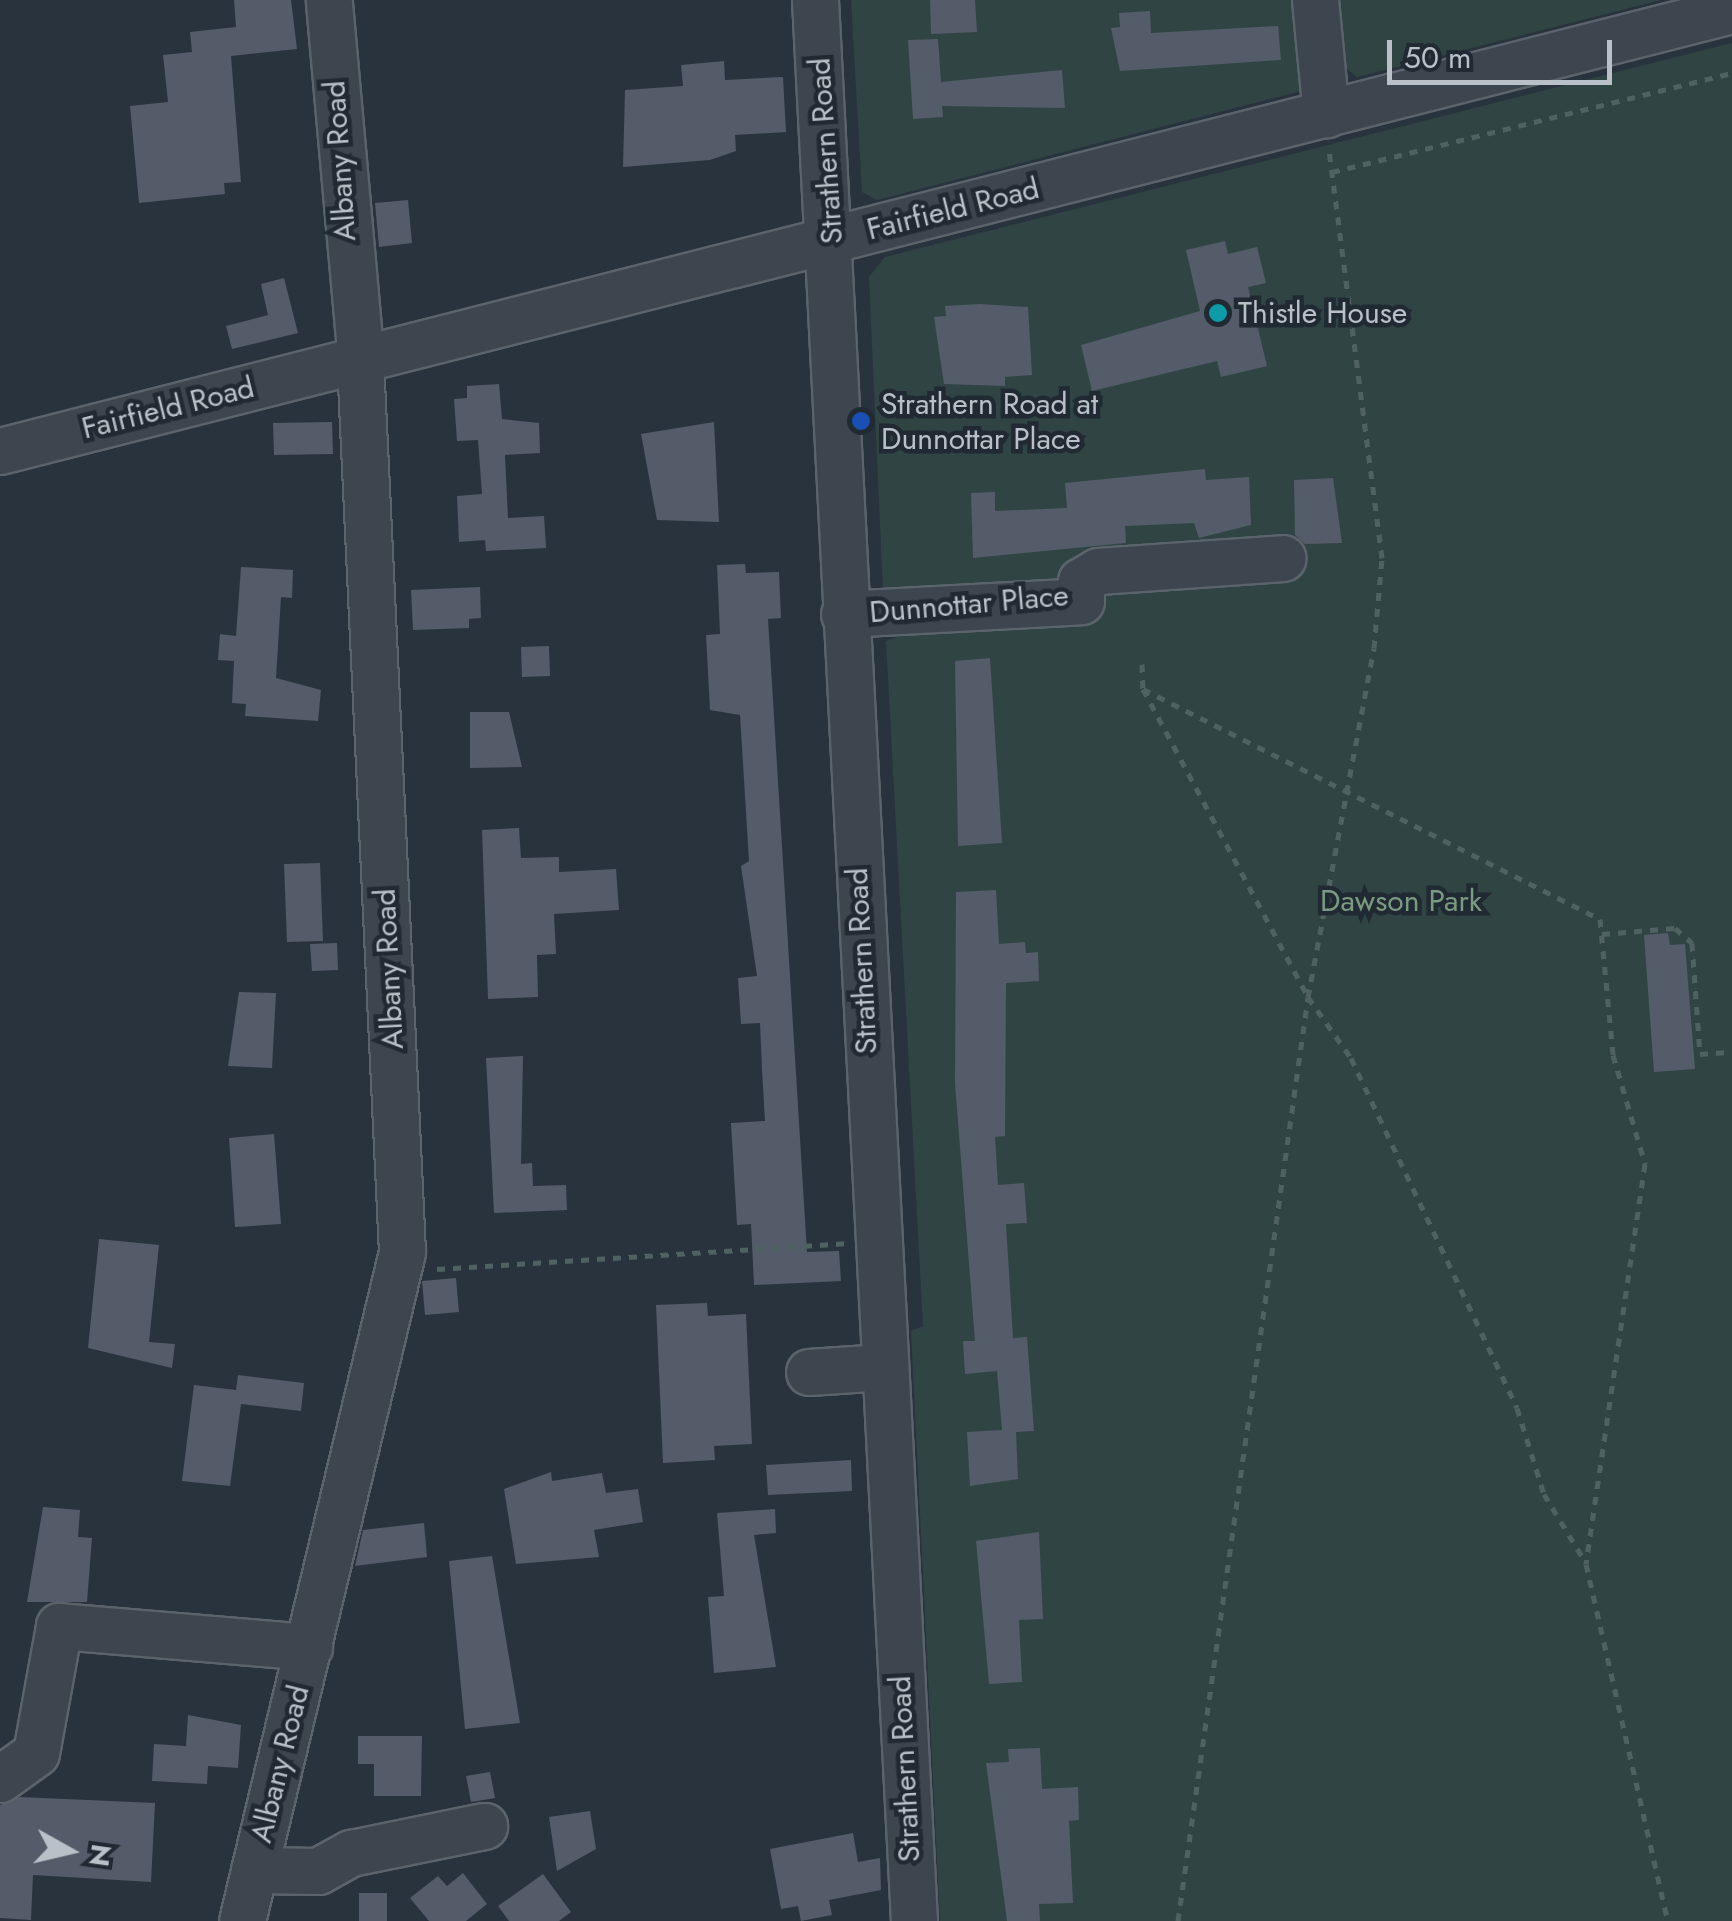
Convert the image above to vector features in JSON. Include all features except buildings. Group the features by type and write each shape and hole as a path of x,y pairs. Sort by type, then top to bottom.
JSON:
{"street":[{"name":"Albany Road","path":"242,1921 402,1252 358,359 329,0"},
{"name":"Strathern Road","path":"815,0 832,240 844,614 914,1921"},
{"path":"1315,0 1326,114"},
{"name":"Fairfield Road","path":"0,451 1732,10"},
{"name":"Dunnottar Place","path":"844,614 1087,600 1098,571 1283,558"},
{"path":"809,1372 884,1367"},
{"path":"0,1778 36,1753 59,1626 309,1647"},
{"path":"254,1870 318,1870 351,1853 484,1826"}],"path":[{"path":"1332,172 1732,72"},
{"path":"1178,1921 1308,997 1382,558 1326,114"},
{"path":"1142,664 1144,689 1308,997 1351,1058 1517,1408 1544,1494 1586,1564 1668,1921"},
{"path":"1144,689 1600,918 1612,1056 1645,1164 1586,1564"},
{"path":"1602,934 1674,928 1692,943 1700,1054 1732,1052"},
{"path":"402,1252 430,1270 878,1241"}],"green space":[{"path":"851,0 1295,0 1301,91 877,200 862,192"},
{"path":"1335,0 1661,0 1357,77 1340,63"},
{"name":"Dawson Park","path":"1732,43 1732,1921 940,1921 911,1331 923,1326 886,641 1061,581 883,591 869,277 885,257"}],"place":[{"name":"Thistle House","path":"1218,313"},
{"name":"Strathern Road at Dunnottar Place","path":"861,421"}]}
